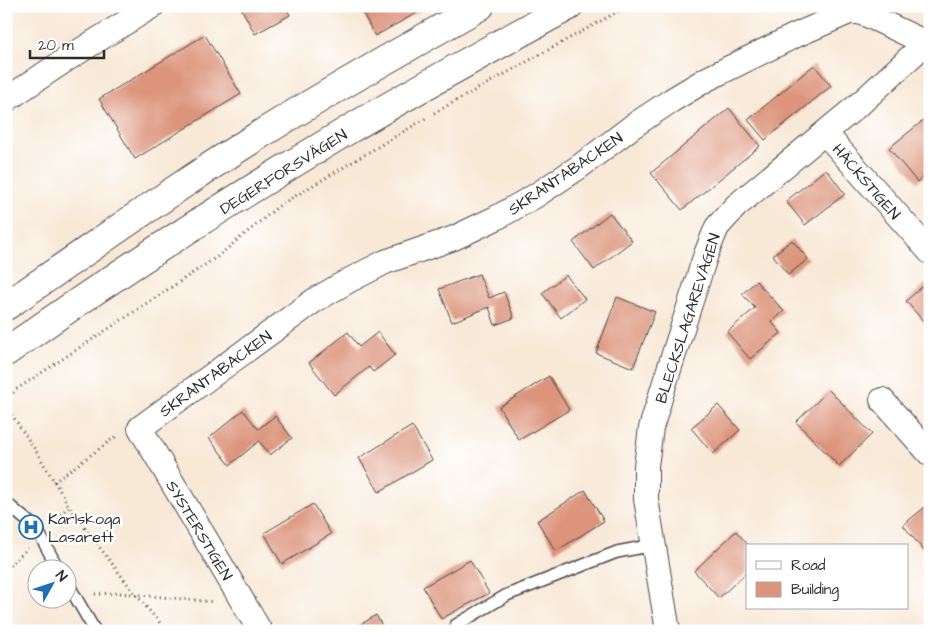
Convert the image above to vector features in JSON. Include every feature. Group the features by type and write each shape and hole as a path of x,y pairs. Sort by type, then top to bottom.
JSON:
{"main road":[{"path":"6,306 181,186 277,124 480,6"},
{"name":"DEGERFORSVÄGEN","path":"6,352 74,304 222,208 346,132 569,6"}],"street":[{"path":"6,100 152,6"},
{"name":"SKRANTABACKEN","path":"140,429 315,300 385,262 454,238 496,218 535,196 579,167 672,100 707,79 794,36 849,12 859,12 928,41"},
{"name":"BLECKSLAGAREVÄGEN","path":"668,631 646,499 646,466 651,428 717,227 736,206 863,101 928,41"},
{"name":"HÄCKSTIGEN","path":"825,133 927,243"},
{"path":"882,400 930,454"},
{"name":"SYSTERSTIGEN","path":"140,429 260,631"}],"lane":[{"path":"6,503 36,528 54,560"},
{"path":"456,625 506,595 617,552 654,545"},
{"path":"78,603 95,631"}],"path":[{"path":"6,400 17,389 217,257 280,206 429,116 628,6"},
{"path":"6,406 81,523 136,595 167,631"},
{"path":"54,482 118,435 140,429"},
{"path":"6,569 30,546"},
{"path":"78,596 119,593 244,604"}],"building":[{"path":"240,6 285,6 290,15 255,34"},
{"path":"359,6 429,6 375,36"},
{"path":"205,35 241,94 135,159 99,99"},
{"path":"814,65 831,86 765,140 748,120"},
{"path":"729,108 760,146 682,210 651,173"},
{"path":"930,115 930,172 917,182 889,148"},
{"path":"826,169 845,194 805,225 786,201"},
{"path":"610,213 632,241 594,270 573,242"},
{"path":"792,240 808,259 788,275 773,255"},
{"path":"479,274 489,298 504,292 514,318 495,325 489,307 452,322 439,289"},
{"path":"566,275 585,299 561,318 542,293"},
{"path":"756,281 784,311 772,322 781,333 750,359 727,332 755,308 742,294"},
{"path":"926,283 930,287 930,329 906,301"},
{"path":"617,297 655,312 633,368 596,353"},
{"path":"348,332 359,347 378,332 395,355 373,372 369,367 334,395 309,363"},
{"path":"549,376 569,410 519,440 499,407"},
{"path":"829,390 872,434 839,466 796,422"},
{"path":"718,405 740,430 713,454 691,428"},
{"path":"243,410 258,429 275,416 292,438 270,455 259,441 230,465 209,438"},
{"path":"412,426 432,460 379,492 359,458"},
{"path":"585,490 604,521 556,551 537,521"},
{"path":"930,503 930,546 924,551 903,525"},
{"path":"313,504 331,534 282,564 264,533"},
{"path":"736,531 747,544 746,573 719,598 694,571"},
{"path":"470,560 489,593 441,619 423,587"},
{"path":"376,615 385,631 350,631"}],"place":[{"name":"Karlskoga Lasarett","path":"31,527"}]}
